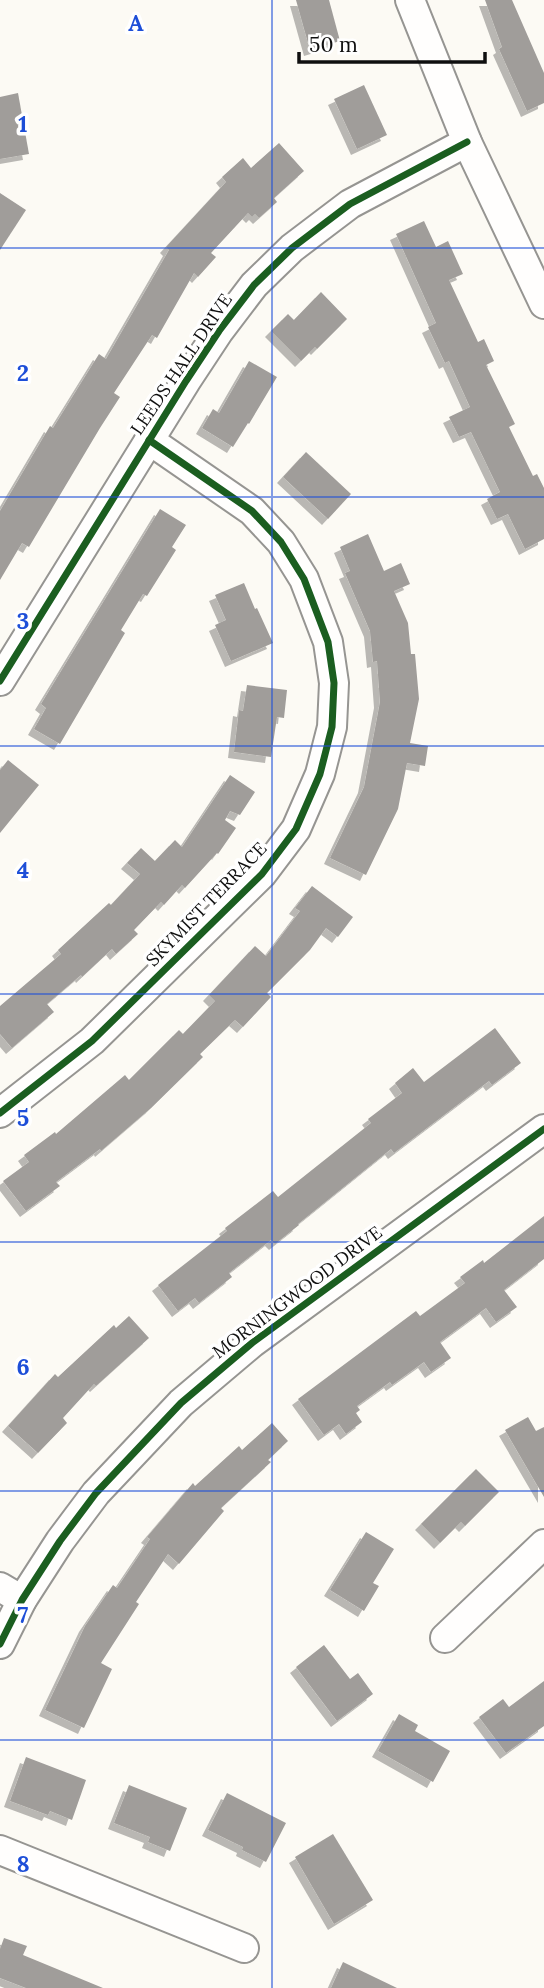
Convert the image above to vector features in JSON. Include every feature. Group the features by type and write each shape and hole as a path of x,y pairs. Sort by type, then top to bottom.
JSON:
{"street":[{"path":"410,0 467,142 544,304"},
{"name":"LEEDS HALL DRIVE","path":"0,681 149,440 219,331 254,285 292,248 350,204 467,142"},
{"name":"SKYMIST TERRACE","path":"0,1113 92,1041 262,874 296,829 320,774 332,727 334,683 328,642 304,579 281,542 252,511 149,440"},
{"name":"MORNINGWOOD DRIVE","path":"0,1644 11,1593 60,1541 96,1493 181,1403 252,1343 544,1129"},
{"path":"445,1638 544,1544"},
{"path":"0,1850 244,1948"}],"building":[{"path":"296,0 329,0 340,41 310,50"},
{"path":"485,0 512,0 544,73 544,103 527,111 499,49 502,47"},
{"path":"364,85 387,135 357,149 334,99"},
{"path":"18,93 29,154 0,159 0,97"},
{"path":"279,143 304,171 274,198 277,202 259,218 248,213 211,253 216,257 198,277 194,273 157,338 152,335 114,393 120,397 29,547 22,543 0,580 0,511 50,426 53,428 99,354 106,359 169,250 166,247 226,182 222,177 243,158 251,168"},
{"path":"0,193 26,210 0,250"},
{"path":"424,221 436,247 448,241 463,274 449,280 478,342 484,339 494,361 486,365 515,424 509,427 533,476 537,474 544,488 544,539 525,549 508,514 497,519 487,499 500,492 471,432 459,437 449,417 470,407 449,361 445,363 428,327 436,323 396,234"},
{"path":"321,292 347,319 301,361 271,331 288,314 294,320"},
{"path":"249,361 277,377 233,447 202,428 213,409 219,413"},
{"path":"306,452 351,494 328,519 283,477"},
{"path":"160,509 186,525 172,547 176,550 147,596 143,594 121,630 125,633 60,744 34,729 46,708 41,704"},
{"path":"368,534 384,571 401,563 410,584 394,591 408,623 411,654 415,654 419,699 410,743 428,746 425,766 407,763 398,809 366,875 330,858 364,787 380,702 377,661 373,662 370,631 345,573 350,571 340,547"},
{"path":"244,583 273,643 231,661 215,625 226,620 215,595"},
{"path":"247,685 287,690 284,718 277,717 271,757 234,752 239,710 243,711"},
{"path":"8,760 39,785 0,833 0,770"},
{"path":"230,775 255,792 240,815 230,811 225,820 236,828 218,854 185,888 182,885 164,905 161,902 134,930 138,934 116,954 112,949 47,1004 54,1012 12,1048 0,1034 0,1006 61,954 58,950 109,903 111,905 140,874 127,863 141,848 155,861 175,840 182,847"},
{"path":"312,886 353,917 338,937 326,928 310,950 267,993 271,997 243,1027 235,1020 200,1054 203,1057 151,1108 101,1151 100,1149 56,1182 60,1186 26,1211 3,1181 29,1162 24,1155 55,1132 56,1134 125,1075 129,1080 179,1030 183,1034 215,1001 209,995 255,946 266,956 300,911 295,908"},
{"path":"495,1028 521,1063 492,1085 489,1081 394,1153 391,1149 275,1244 271,1240 229,1273 232,1277 199,1303 195,1298 178,1311 158,1285 273,1191 278,1197 371,1123 368,1119 402,1093 395,1083 413,1068 424,1082"},
{"path":"544,1216 544,1259 504,1290 517,1307 496,1322 486,1308 440,1342 451,1358 431,1372 424,1362 392,1385 390,1382 357,1406 360,1410 356,1413 362,1422 346,1434 339,1424 324,1435 298,1399 416,1311 420,1316 465,1283 460,1277 483,1260 484,1263"},
{"path":"129,1316 149,1338 96,1386 94,1384 63,1418 67,1423 38,1453 8,1426 55,1374 58,1377 114,1325 116,1328"},
{"path":"528,1417 536,1431 544,1427 544,1497 505,1430"},
{"path":"272,1423 288,1441 268,1460 271,1462 221,1508 224,1511 179,1564 168,1554 136,1602 139,1604 101,1663 112,1669 84,1728 45,1710 85,1626 113,1585 117,1588 150,1539 147,1537 193,1483 195,1486 239,1446 242,1450"},
{"path":"476,1469 499,1492 465,1526 461,1522 440,1543 421,1524"},
{"path":"366,1532 394,1549 373,1583 379,1586 364,1611 330,1590"},
{"path":"324,1645 350,1679 358,1673 373,1694 337,1721 296,1667"},
{"path":"544,1681 544,1726 506,1753 479,1717 503,1699 509,1707"},
{"path":"399,1714 418,1725 415,1731 450,1751 433,1782 378,1751"},
{"path":"26,1757 86,1780 72,1820 50,1811 48,1815 10,1801"},
{"path":"129,1785 187,1808 170,1851 148,1842 150,1837 114,1823"},
{"path":"227,1793 286,1823 266,1862 208,1830"},
{"path":"333,1834 373,1900 334,1924 295,1857"},
{"path":"4,1938 27,1946 23,1955 103,1988 26,1988 0,1978 0,1949"},
{"path":"343,1962 397,1988 331,1988"}],"cycle path":[{"path":"0,681 186,381 254,285 292,248 350,204 467,142"},
{"path":"0,1113 92,1041 262,874 296,829 320,774 332,727 334,683 328,642 304,579 281,542 252,511 149,440"},
{"path":"0,1644 22,1600 60,1541 96,1493 181,1403 252,1343 544,1129"}]}
